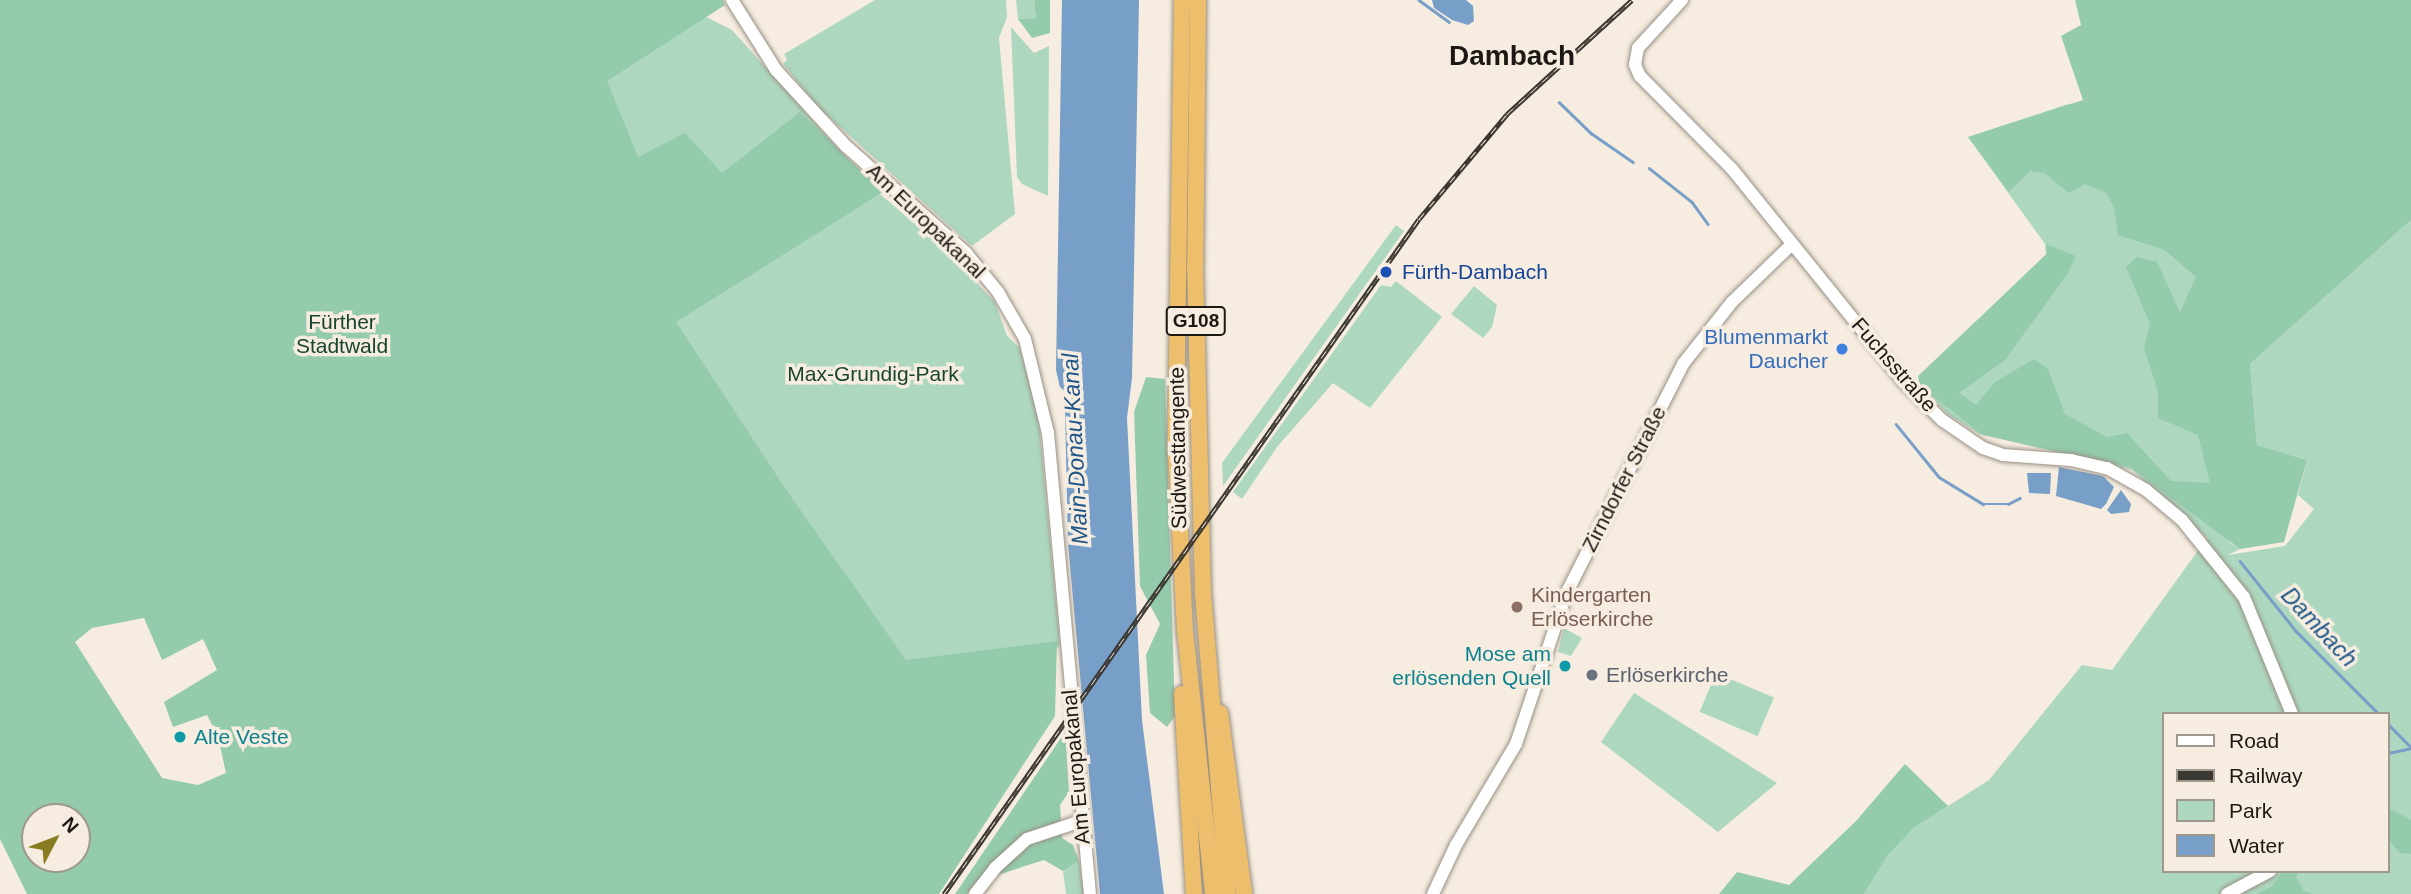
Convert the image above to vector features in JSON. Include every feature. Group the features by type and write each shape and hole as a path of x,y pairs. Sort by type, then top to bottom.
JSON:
{"highway":[{"name":"Südwesttangente","path":"1182,0 1176,453 1185,630 1213,894"},
{"name":"Südwesttangente","path":"1198,0 1195,266 1205,642 1228,894"},
{"path":"1185,630 1180,659 1195,894"},
{"path":"1205,642 1219,704 1244,894"}],"main road":[{"name":"Am Europakanal","path":"732,0 776,70 846,146 966,253 998,292 1025,339 1048,433 1081,821 1090,894"},
{"name":"Fuchsstraße","path":"1682,0 1638,48 1635,65 1640,76 1732,169 1903,381 1942,419 1983,448 2003,455 2071,460 2106,468 2146,490 2182,520 2244,597 2291,712"},
{"name":"Zirndorfer Straße","path":"1433,894 1456,845 1516,744 1567,592 1683,364 1732,302 1791,245"},
{"path":"975,894 995,868 1027,839 1081,821"},
{"path":"2227,894 2266,873"}],"green space":[{"name":"Fürther Stadtwald","path":"0,0 723,0 725,5 607,81 638,157 685,133 722,173 800,112 883,192 676,322 787,491 906,660 1057,641 1055,716 939,894 27,894 0,839","holes":["144,618 162,660 203,639 217,670 164,702 173,727 207,715 218,737 226,773 198,785 162,778 75,642 92,628"]},
{"name":"Max-Grundig-Park","path":"673,0 732,30 874,189 938,243 995,302 1007,336 1020,348 1039,423 1060,645 974,759 664,318 596,49"},
{"path":"875,0 1006,0 1007,17 999,38 1015,214 972,246 819,108 783,64 787,60 784,54"},
{"path":"1016,0 1034,0 1036,18 1018,19"},
{"path":"1034,0 1050,0 1050,33 1032,38 1018,19 1036,18"},
{"path":"2075,0 2411,0 2411,220 2250,364 2257,445 2307,460 2284,542 2240,549 2130,467 1983,435 1920,386 1918,376 2047,254 2046,244 2076,256 2066,276 2005,360 1959,393 1976,405 1995,382 2034,359 2048,369 2065,414 2107,437 2127,433 2171,481 2210,483 2198,435 2158,418 2158,392 2144,348 2150,324 2126,267 2137,257 2157,262 2180,312 2196,277 2165,250 2118,235 2114,207 2106,193 2085,184 2069,193 2044,173 2030,171 2009,192 1968,137 2083,100 2061,36 2081,25"},
{"path":"1011,27 1034,53 1049,46 1048,196 1022,184 1017,177"},
{"path":"2196,77 2245,362 2229,542 2240,549 2228,555 2285,546 2314,509 2298,495 2307,460 2257,445 2250,364 2411,220 2411,894 1864,894 1888,855 1915,827 1989,780 2082,665 2112,670 2207,538 2132,470 1979,434 1949,415 1920,387 1919,377 2046,254 2045,244 1968,137 2065,105"},
{"path":"1396,225 1404,231 1223,486 1222,463"},
{"path":"1396,281 1442,317 1370,408 1333,383 1277,447 1242,499 1233,492 1381,285 1391,287"},
{"path":"1474,286 1497,305 1492,327 1483,338 1451,314"},
{"path":"1146,377 1165,379 1175,716 1167,727 1150,713 1146,655 1160,624 1140,586 1134,412"},
{"path":"1564,628 1582,638 1571,656 1558,652"},
{"path":"1716,673 1774,698 1758,736 1700,712"},
{"path":"1634,693 1777,783 1718,832 1601,742"},
{"path":"1065,732 1069,792 1060,805 1062,838 1073,845 1079,861 1063,871 1044,860 976,882 967,894 955,894"},
{"path":"1905,764 1948,806 1915,827 1888,855 1864,894 1719,894 1737,872 1789,885 1856,821"},
{"path":"2390,809 2411,820 2411,854 2400,853 2390,841"},
{"path":"1079,861 1084,894 1066,894 1063,871"},
{"path":"2282,873 2298,873 2296,877 2304,891 2313,894 2257,894 2272,886"}],"water":[{"name":"Main-Donau-Kanal","path":"1062,0 1139,0 1132,378 1127,418 1142,720 1164,894 1100,894 1068,544 1065,410 1056,370"},
{"path":"1432,0 1466,0 1473,6 1474,21 1468,25 1452,20 1434,8"},
{"path":"2059,467 2103,476 2114,487 2106,504 2101,509 2056,496"},
{"path":"2027,473 2051,473 2050,494 2029,493"},
{"path":"2121,490 2131,504 2129,512 2111,514 2107,510"}],"waterway":[{"name":"Dambach","path":"1419,0 1449,22"},
{"name":"Dambach","path":"1559,102 1591,133 1633,162"},
{"name":"Dambach","path":"1649,168 1692,202 1708,224"},
{"name":"Dambach","path":"1896,424 1939,477 1983,504 2008,504 2020,498"},
{"name":"Dambach","path":"2240,561 2296,631 2377,712"},
{"name":"Dambach","path":"2390,726 2411,747"},
{"path":"2390,753 2411,748"}],"railway":[{"path":"944,894 1419,219 1507,114 1632,0"}],"place":[{"name":"Fürth-Dambach","path":"1386,272"},
{"name":"Blumenmarkt Daucher","path":"1842,349"},
{"name":"Kindergarten Erlöserkirche","path":"1517,607"},
{"name":"Mose am erlösenden Quell","path":"1565,666"},
{"name":"Erlöserkirche","path":"1592,675"},
{"name":"Alte Veste","path":"180,737"}],"district":[{"name":"Dambach","path":"1512,56"}]}
